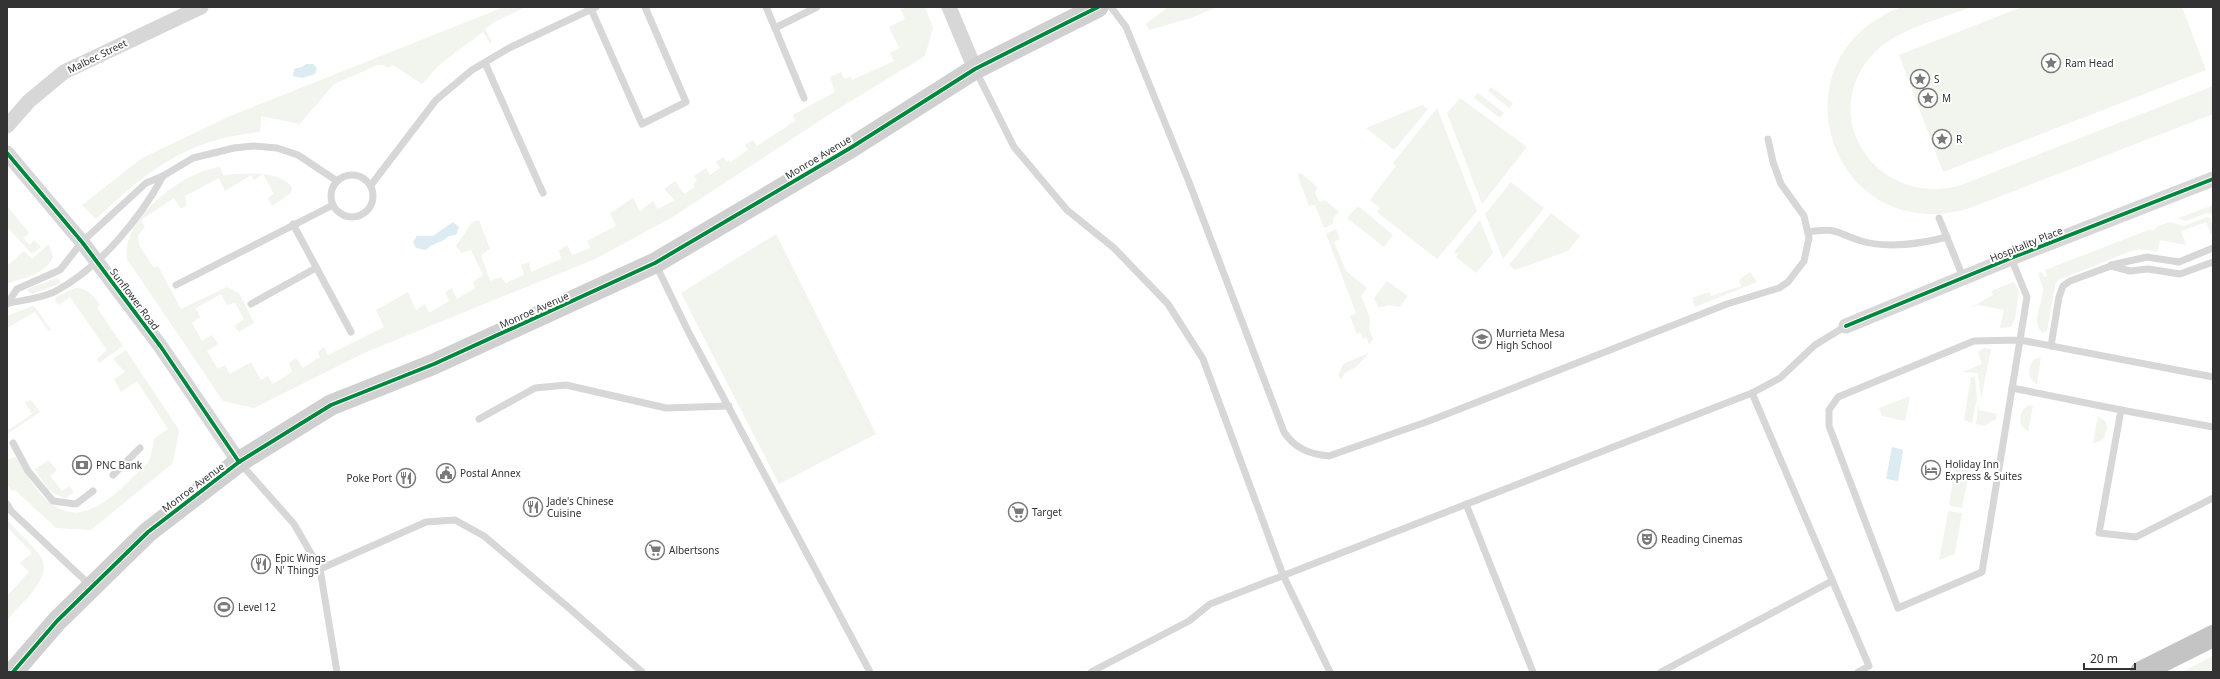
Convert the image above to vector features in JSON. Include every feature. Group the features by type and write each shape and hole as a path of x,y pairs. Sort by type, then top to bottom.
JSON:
{"highway":[{"path":"2141,672 2213,636"}],"street":[{"name":"Malbec Street","path":"7,126 29,101 64,72 177,12 201,7"},
{"path":"948,7 975,69"},
{"name":"Monroe Avenue","path":"13,672 57,620 148,532 239,462 331,405 434,364 655,263 852,147 975,69 1098,7"},
{"name":"Sunflower Road","path":"7,153 98,263 161,347 239,462"},
{"name":"Hospitality Place","path":"1846,326 2011,258 2213,179"}],"lane":[{"path":"371,185 436,100 472,70 509,48 593,8 642,124 686,102 645,7"},
{"path":"766,7 804,98"},
{"path":"775,28 817,7"},
{"path":"1111,7 1126,27 1189,182 1284,432 1298,448 1308,452 1330,456 1429,420 1727,304 1779,288 1788,282 1804,261 1809,238 1804,216 1781,184 1773,162 1768,138"},
{"path":"485,63 543,193"},
{"path":"975,69 1014,147 1067,210 1114,248 1168,304 1203,359 1283,575 1330,672"},
{"path":"8,304 17,289 60,270 82,242 146,183 163,176 194,158 234,148 253,146 277,148 298,155 337,181"},
{"path":"355,174 367,180 371,185 373,191 372,205 362,215 356,217 342,215 333,205 331,192 337,181 348,175 355,174"},
{"path":"8,304 55,292 98,263 146,203 163,176"},
{"path":"136,192 146,203"},
{"path":"176,285 293,224 333,205"},
{"path":"1939,218 1963,278"},
{"path":"293,224 351,332"},
{"path":"1808,232 1827,229 1841,232 1861,241 1897,245 1929,242 1947,237"},
{"path":"2050,346 2063,286 2070,281 2111,266 2148,257 2179,262 2213,248"},
{"path":"2011,258 2027,297 2020,340 2012,388 1982,572 1898,608 1828,426 1829,410 1838,397 1974,341 2020,340 2213,377"},
{"path":"2111,266 2130,271 2148,269 2180,274 2213,262"},
{"path":"655,263 689,333 870,672"},
{"path":"251,304 316,268"},
{"path":"1091,672 1189,621 1210,604 1752,393 1780,378 1815,345 1846,326"},
{"path":"479,418 535,388 566,385 666,408 729,406"},
{"path":"2012,388 2213,427"},
{"path":"1752,393 1869,666 1858,672"},
{"path":"2121,410 2099,533 2136,537 2213,498"},
{"path":"13,443 28,471 54,501 76,504 94,491"},
{"path":"113,475 140,448"},
{"path":"239,462 294,524 320,569 336,672"},
{"path":"7,504 12,511 92,587"},
{"path":"1466,504 1533,672"},
{"path":"320,569 426,522 455,520 484,536 642,672"},
{"path":"1661,672 1832,581"}],"shaded area":[{"path":"504,7 526,7 496,21 485,29 492,42 490,43 483,32 440,64 422,84 393,65 388,68 384,65 378,65 334,84 300,124 261,116 260,132 234,136 211,142 170,160 133,186 96,219 82,205 142,158 230,116"},
{"path":"907,7 925,7 933,28 925,56 833,112 671,218 595,259 364,353 254,408 223,401 127,259 127,245 139,219 161,196 174,186 187,179 204,171 220,167 223,175 263,174 254,180 251,175 225,191 219,178 185,196 187,205 181,209 174,198 141,220 145,227 138,235 139,245 154,268 158,266 181,309 227,287 239,293 254,323 239,332 234,326 244,319 235,303 227,305 221,294 196,308 200,317 192,323 202,341 212,335 218,344 207,351 218,369 225,365 230,374 251,362 261,380 268,376 273,384 292,372 289,363 296,358 303,368 320,357 318,352 324,347 328,355 384,327 376,310 408,292 416,310 425,304 429,313 449,301 445,292 452,288 457,299 475,288 473,282 483,275 471,250 461,253 456,246 472,222 479,220 490,249 481,255 490,281 501,277 506,283 524,275 521,265 529,262 531,272 561,259 559,250 567,245 572,255 590,248 587,241 616,226 610,213 633,198 640,211 653,201 658,209 675,200 664,189 675,181 684,194 695,187 693,184 697,181 694,176 706,168 710,175 720,168 716,162 723,157 727,162 729,160 731,162 748,150 745,145 753,140 757,146 795,121 793,115 835,92 830,77 841,72 844,79 850,77 852,80 894,61 890,53 899,48 889,27 905,19 901,10"},
{"path":"1168,7 1217,7 1191,18 1149,30 1146,24"},
{"path":"1901,7 1971,7 1919,26 1893,38 1873,54 1857,79 1851,104 1853,129 1864,152 1881,171 1904,184 1931,189 1961,185 2213,86 2213,114 1970,208 1922,214 1882,202 1852,177 1834,143 1828,105 1836,66 1860,32"},
{"path":"2022,7 2182,7 2206,70 1943,172 1899,55"},
{"path":"306,64 313,64 317,68 315,74 302,78 293,76 294,69 302,67"},
{"path":"1491,87 1513,103 1509,108 1488,91"},
{"path":"1478,93 1504,113 1500,118 1474,98"},
{"path":"1460,98 1527,147 1482,204 1447,113"},
{"path":"1422,105 1428,109 1394,150 1366,128"},
{"path":"1437,108 1477,211 1437,259 1377,212 1380,208 1370,200 1396,166 1393,163"},
{"path":"1301,173 1318,188 1315,192 1319,202 1325,200 1339,212 1333,218 1333,224 1324,228 1315,205 1309,206 1297,174"},
{"path":"263,174 278,177 286,181 292,187 291,193 272,206 268,198 274,194"},
{"path":"1511,182 1544,208 1503,259 1485,214"},
{"path":"7,206 29,233 23,238 30,245 34,240 41,247 32,254 7,227"},
{"path":"1358,206 1393,235 1384,247 1347,218"},
{"path":"2211,206 2213,207 2213,215 2207,213 2186,221 2178,218"},
{"path":"1551,213 1580,236 1568,251 1515,270 1509,265"},
{"path":"2207,217 2211,218 2213,234 2211,234 2206,222 2181,231 2186,245 2160,240 2157,252 2140,249 2131,251 2058,280 2055,285 2047,331 2043,333 2039,329 2037,319 2043,289 2039,273 2042,272 2044,277 2047,276 2045,270 2151,229 2152,231 2156,229 2156,227 2170,222 2184,226"},
{"path":"1480,220 1493,253 1476,273 1456,257 1458,254 1454,252"},
{"path":"453,222 459,227 456,235 449,236 426,250 416,248 413,242 417,236 433,236"},
{"path":"1336,229 1340,239 1334,242 1346,271 1367,288 1361,296 1370,318 1369,328 1373,339 1369,345 1367,338 1363,339 1361,333 1357,334 1350,316 1356,313 1326,234"},
{"path":"776,234 876,434 779,484 681,293"},
{"path":"49,244 53,257 45,268 33,275 7,284 7,266 24,251 32,259"},
{"path":"1750,272 1757,282 1695,307 1692,298 1709,292 1711,296 1741,286 1739,280"},
{"path":"57,278 60,281 59,284 32,294 27,291 28,289"},
{"path":"1387,281 1408,296 1399,307 1389,305 1379,308 1374,298"},
{"path":"2014,282 2019,291 2015,319 2011,327 2000,328 2004,310 1978,305 1970,308 1993,295 1991,291"},
{"path":"75,288 83,289 95,298 100,305 97,308 123,346 99,363 97,359 107,350 70,297 59,305 55,301 56,297"},
{"path":"32,306 35,307 51,330 49,331 35,312 7,328 7,316"},
{"path":"1984,348 1991,349 1981,399 1978,373 1963,372 1982,364 1978,352"},
{"path":"126,350 179,430 173,463 91,530 56,528 15,490 12,491 7,484 7,460 13,457 17,458 30,480 47,500 68,512 80,512 93,508 101,504 122,488 148,463 151,456 154,439 168,429 137,381 121,392 114,379 125,372 113,359"},
{"path":"1369,353 1356,367 1345,373 1341,379 1338,376 1343,364"},
{"path":"2041,357 2036,384 2031,379 2029,370 2033,360"},
{"path":"1971,377 1975,377 1977,399 1972,423 1964,420"},
{"path":"1910,396 1905,421 1882,416 1879,408"},
{"path":"31,400 40,412 7,434 7,431 32,414 25,402"},
{"path":"1979,403 1979,410 1997,414 1996,419 1984,426 1976,424"},
{"path":"2030,405 2033,406 2028,432 2021,425 2020,418 2023,410"},
{"path":"2098,416 2106,422 2107,428 2104,439 2093,443"},
{"path":"1892,447 1903,450 1898,481 1886,479"},
{"path":"48,460 57,470 50,476 62,491 69,486 74,492 66,498 51,491 44,484 35,469"},
{"path":"1956,464 1968,466 1969,473 1962,508 1951,506 1949,504"},
{"path":"1948,512 1962,513 1955,554 1939,560"},
{"path":"7,520 31,544 42,559 44,567 42,575 33,591 7,620 7,596 29,572 20,563 32,553 7,527"},
{"path":"2213,656 2213,672 2182,672"}],"cycle path":[{"path":"13,672 57,621 148,532 239,462 331,405 434,364 655,263 852,147 975,69 1098,7"},
{"path":"7,153 82,242 161,347 239,462"},
{"path":"1846,326 2011,258 2213,179"}],"place":[{"name":"Ram Head","path":"2051,63"},
{"name":"S","path":"1920,79"},
{"name":"M","path":"1928,98"},
{"name":"R","path":"1942,139"},
{"name":"Murrieta Mesa High School","path":"1482,339"},
{"name":"PNC Bank","path":"82,465"},
{"name":"Holiday Inn Express & Suites","path":"1931,470"},
{"name":"Postal Annex","path":"446,473"},
{"name":"Poke Port","path":"406,478"},
{"name":"Jade's Chinese Cuisine","path":"533,507"},
{"name":"Target","path":"1018,512"},
{"name":"Reading Cinemas","path":"1647,539"},
{"name":"Albertsons","path":"655,550"},
{"name":"Epic Wings N' Things","path":"261,564"},
{"name":"Level 12","path":"224,607"}]}
